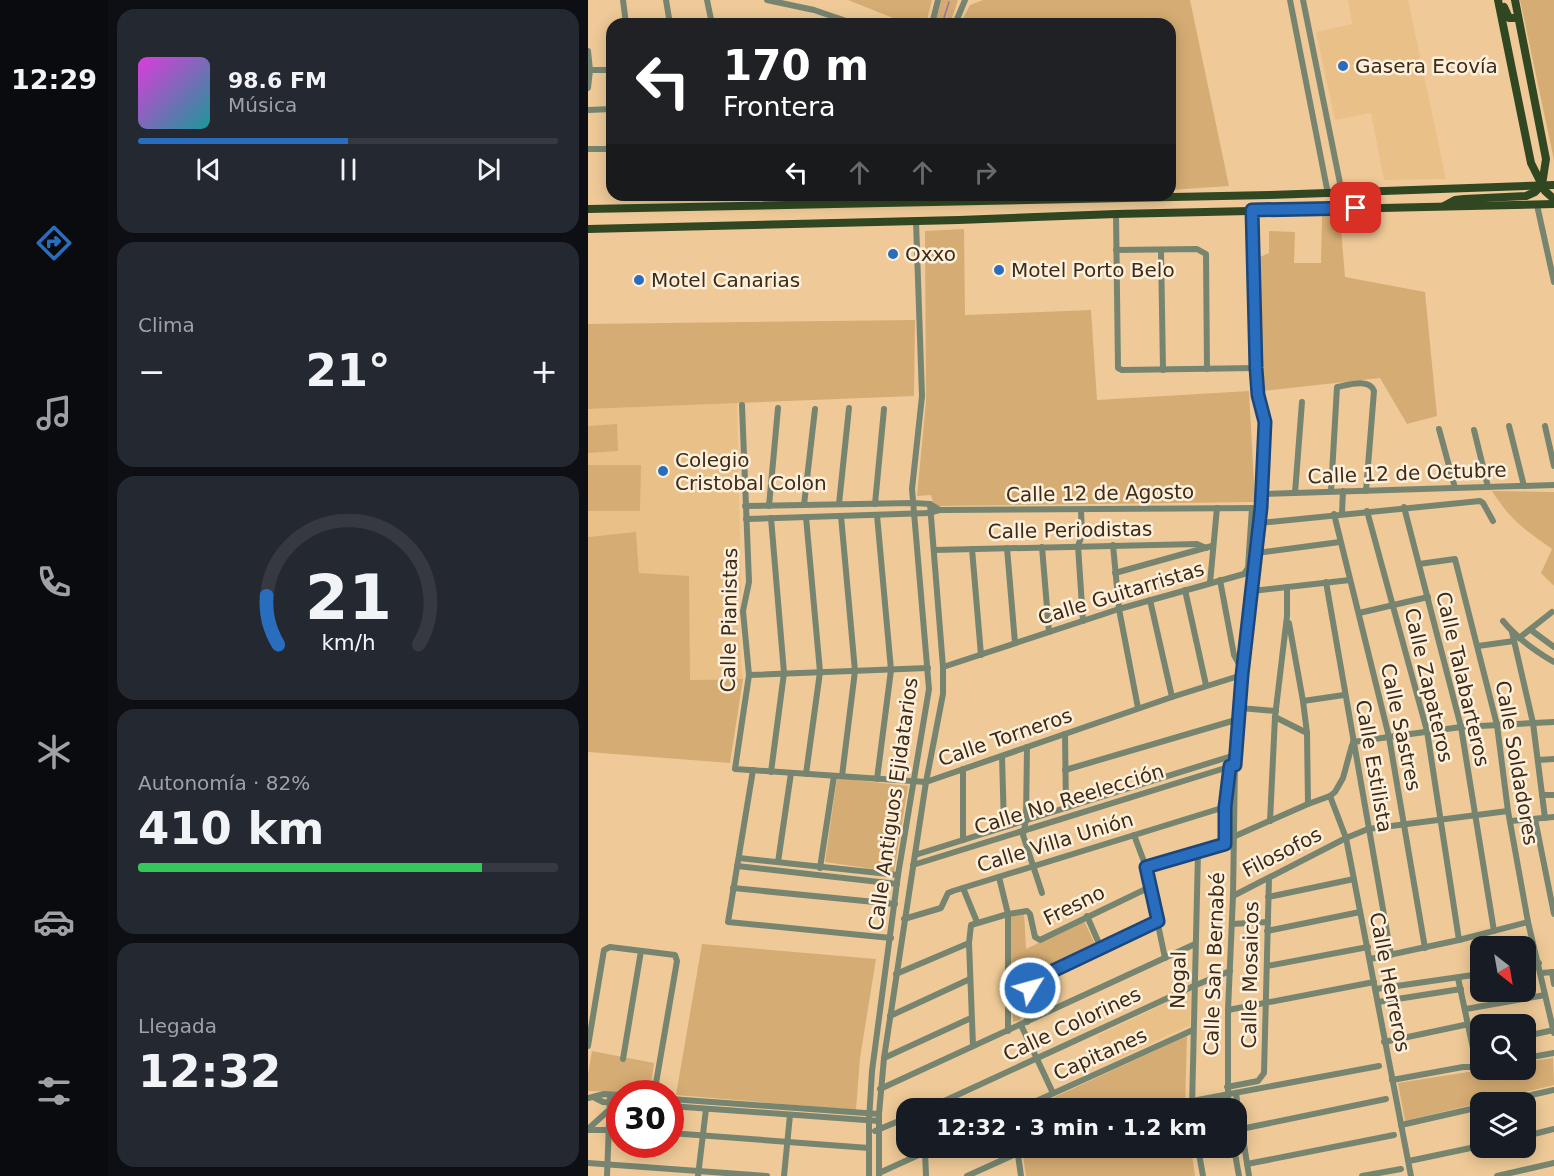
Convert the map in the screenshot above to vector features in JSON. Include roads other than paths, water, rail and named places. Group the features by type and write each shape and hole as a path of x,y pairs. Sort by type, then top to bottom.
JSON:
{"main road":[{"path":"1500,0 1507,17 1518,18"},
{"path":"1500,0 1532,163 1548,195 1554,199"},
{"path":"1443,207 1449,202 1464,199 1526,196 1535,192 1542,185 1546,159 1515,0"},
{"path":"1176,196 1328,194 1554,185"},
{"path":"1312,194 1313,209"},
{"path":"588,209 855,204 868,201"},
{"path":"588,229 1252,210 1554,204"}],"street":[{"path":"623,0 625,18"},
{"path":"666,0 669,18"},
{"path":"707,0 711,18"},
{"path":"766,0 814,10 837,18"},
{"path":"934,18 938,0"},
{"path":"957,18 964,0"},
{"path":"1290,0 1328,194"},
{"path":"1303,0 1342,193"},
{"path":"588,51 590,70 588,88"},
{"path":"590,70 606,70"},
{"path":"588,110 606,110"},
{"path":"588,149 606,149"},
{"path":"1537,205 1554,282"},
{"name":"Calle San Bernabé","path":"1225,844 1225,807 1239,719 1262,494 1265,422 1258,395 1256,368 1252,210"},
{"path":"1116,214 1118,368 1122,370 1256,368"},
{"name":"Calle Antiguos Ejidatarios","path":"870,1176 869,1116 872,1071 898,875 927,699 928,668 912,489 922,396 916,221"},
{"path":"1116,250 1197,249 1206,255 1207,369"},
{"path":"1161,250 1163,370"},
{"path":"1330,491 1337,387 1368,384 1373,389 1366,491"},
{"path":"1295,493 1302,402"},
{"name":"Calle Pianistas","path":"735,769 749,675 743,606 749,586 742,405"},
{"path":"769,506 778,408"},
{"path":"839,504 849,408"},
{"path":"804,505 815,409"},
{"path":"875,504 884,409"},
{"path":"1509,426 1524,486"},
{"path":"1545,426 1554,466"},
{"path":"1439,429 1455,488"},
{"path":"1474,430 1488,487"},
{"name":"Calle 12 de Octubre","path":"1262,494 1554,485"},
{"path":"1342,513 1343,491"},
{"path":"1260,523 1480,501 1493,521"},
{"path":"745,506 930,504 940,510"},
{"name":"Calle Antiguos Ejidatarios","path":"879,1174 880,1089 884,1058 926,782 943,694 943,667 930,504"},
{"name":"Calle Talabarteros","path":"1404,507 1461,727 1494,931"},
{"path":"1210,583 1209,547 1217,508"},
{"name":"Calle Guitarristas","path":"943,667 1119,609 1241,576 1247,571 1252,508"},
{"name":"Calle 12 de Agosto","path":"746,519 930,513 940,510 1261,508"},
{"path":"1081,510 1082,535 1078,546 1083,621"},
{"name":"Calle Zapateros","path":"1367,511 1427,731 1459,940"},
{"name":"Calle Sastres","path":"1334,514 1389,737 1425,948"},
{"path":"877,515 891,670 877,778"},
{"path":"841,516 855,671 842,776"},
{"path":"806,517 820,672 806,774"},
{"path":"771,518 784,674 771,771"},
{"path":"1256,553 1340,542"},
{"name":"Calle Periodistas","path":"934,550 1197,544 1209,547"},
{"path":"1113,545 1119,609 1138,708"},
{"path":"1042,547 1049,632"},
{"path":"1115,573 1209,547"},
{"path":"1007,548 1015,643"},
{"path":"972,549 981,655"},
{"name":"Calle Soldadores","path":"1419,564 1455,559 1497,725 1508,811 1528,922 1554,1032"},
{"path":"1220,580 1234,655 1242,673"},
{"path":"1252,591 1350,580"},
{"name":"Calle Estilista","path":"1326,582 1391,955"},
{"path":"1270,821 1275,714 1287,616 1287,587"},
{"path":"1185,590 1206,685"},
{"path":"1359,613 1428,597"},
{"path":"1150,600 1172,697"},
{"path":"1478,646 1516,639 1553,613 1546,606"},
{"path":"1287,616 1307,733 1308,804"},
{"path":"1503,621 1516,639 1533,723 1545,818"},
{"path":"1531,630 1554,646"},
{"path":"1516,639 1554,662"},
{"path":"749,675 928,668"},
{"name":"Calle Torneros","path":"735,769 926,782 1242,673"},
{"path":"1303,701 1344,695"},
{"path":"1239,708 1275,714 1307,733"},
{"path":"1065,770 1239,719"},
{"path":"1146,867 1233,841 1270,821 1330,796 1339,786 1353,742 1461,727 1554,723"},
{"path":"1065,734 1066,808"},
{"path":"1028,747 1026,820 1023,831 1042,893"},
{"path":"1002,756 1004,827"},
{"name":"Calle No Reelección","path":"915,855 1233,756"},
{"path":"1538,760 1554,759"},
{"name":"Calle San Bernabé","path":"1226,1096 1233,896 1232,765"},
{"name":"Calle No Reelección","path":"913,865 1232,765"},
{"path":"963,769 963,840"},
{"path":"753,770 728,922 891,938"},
{"path":"778,862 791,773"},
{"path":"819,875 834,776"},
{"path":"1542,795 1554,795"},
{"name":"Calle Herreros","path":"1330,796 1346,838 1411,1176"},
{"name":"Calle Villa Unión","path":"904,919 941,908 950,892 1225,807"},
{"name":"Filosofos","path":"1233,896 1368,829 1508,811"},
{"path":"1510,821 1554,817"},
{"path":"1534,819 1554,914"},
{"path":"1134,835 1146,867 1165,958"},
{"name":"Nogal","path":"1192,1098 1198,852"},
{"path":"739,858 898,875"},
{"path":"737,866 897,884"},
{"path":"999,877 1008,914 1008,1031"},
{"name":"Calle Mosaicos","path":"1227,1087 1258,1081 1264,1073 1269,878"},
{"path":"1268,897 1354,879"},
{"name":"Fresno","path":"1008,914 1024,911 1030,914 1034,935 1040,940 1150,887"},
{"path":"733,888 895,904"},
{"path":"963,888 977,922"},
{"path":"1267,931 1360,912"},
{"path":"974,1046 971,1018 970,927 977,922 1008,914"},
{"path":"1087,916 1101,948"},
{"path":"1053,1093 1024,1024 1030,988 1034,980 1158,921"},
{"path":"1232,924 1268,922"},
{"path":"1370,959 1425,948 1528,922"},
{"path":"896,975 969,943"},
{"path":"880,1089 1196,944"},
{"path":"1267,966 1368,947"},
{"path":"588,1046 603,952 607,948 675,956 677,961 657,1080"},
{"path":"623,1059 641,951"},
{"name":"Calle Colorines","path":"951,1098 1230,971"},
{"path":"1541,973 1553,972 1554,984"},
{"path":"1228,1010 1375,986 1470,976"},
{"path":"1384,1042 1469,1024 1458,978"},
{"path":"890,1016 970,979"},
{"path":"1378,1002 1461,989"},
{"path":"1466,1009 1545,995"},
{"path":"884,1058 971,1018"},
{"name":"Capitanes","path":"1042,1098 1193,1030"},
{"path":"1536,1035 1554,1032"},
{"path":"1536,1056 1554,1053"},
{"path":"1212,1098 1379,1066"},
{"path":"1392,1080 1470,1067"},
{"path":"1536,1094 1554,1090"},
{"path":"1236,1094 1237,1098"},
{"path":"591,1098 606,1101"},
{"path":"1247,1128 1386,1099"},
{"path":"684,1100 879,1118"},
{"path":"588,1129 606,1107"},
{"path":"684,1107 790,1115 869,1116"},
{"path":"698,1173 706,1109"},
{"path":"1401,1125 1470,1109"},
{"path":"784,1176 790,1115"},
{"path":"869,1132 896,1122"},
{"path":"588,1129 606,1130"},
{"path":"1536,1134 1554,1130"},
{"path":"684,1134 869,1148"},
{"path":"1248,1164 1394,1135"},
{"path":"1408,1161 1470,1148"},
{"path":"607,1176 608,1158"},
{"path":"879,1174 911,1158"},
{"path":"925,1158 926,1176"},
{"path":"967,1176 1002,1158"},
{"path":"1019,1158 1021,1176"},
{"path":"1200,1158 1203,1176"},
{"path":"1236,1158 1239,1176"},
{"path":"1247,1158 1250,1176"},
{"path":"588,1163 698,1173 767,1176"},
{"path":"1497,1176 1554,1163"},
{"path":"1362,1176 1401,1169"}],"waterway":[{"path":"944,18 949,2"}],"place":[{"name":"Gasera Ecovía","path":"1343,66"},
{"name":"Oxxo","path":"893,254"},
{"name":"Motel Porto Belo","path":"999,270"},
{"name":"Motel Canarias","path":"639,280"},
{"name":"Colegio Cristobal Colon","path":"663,471"}]}
